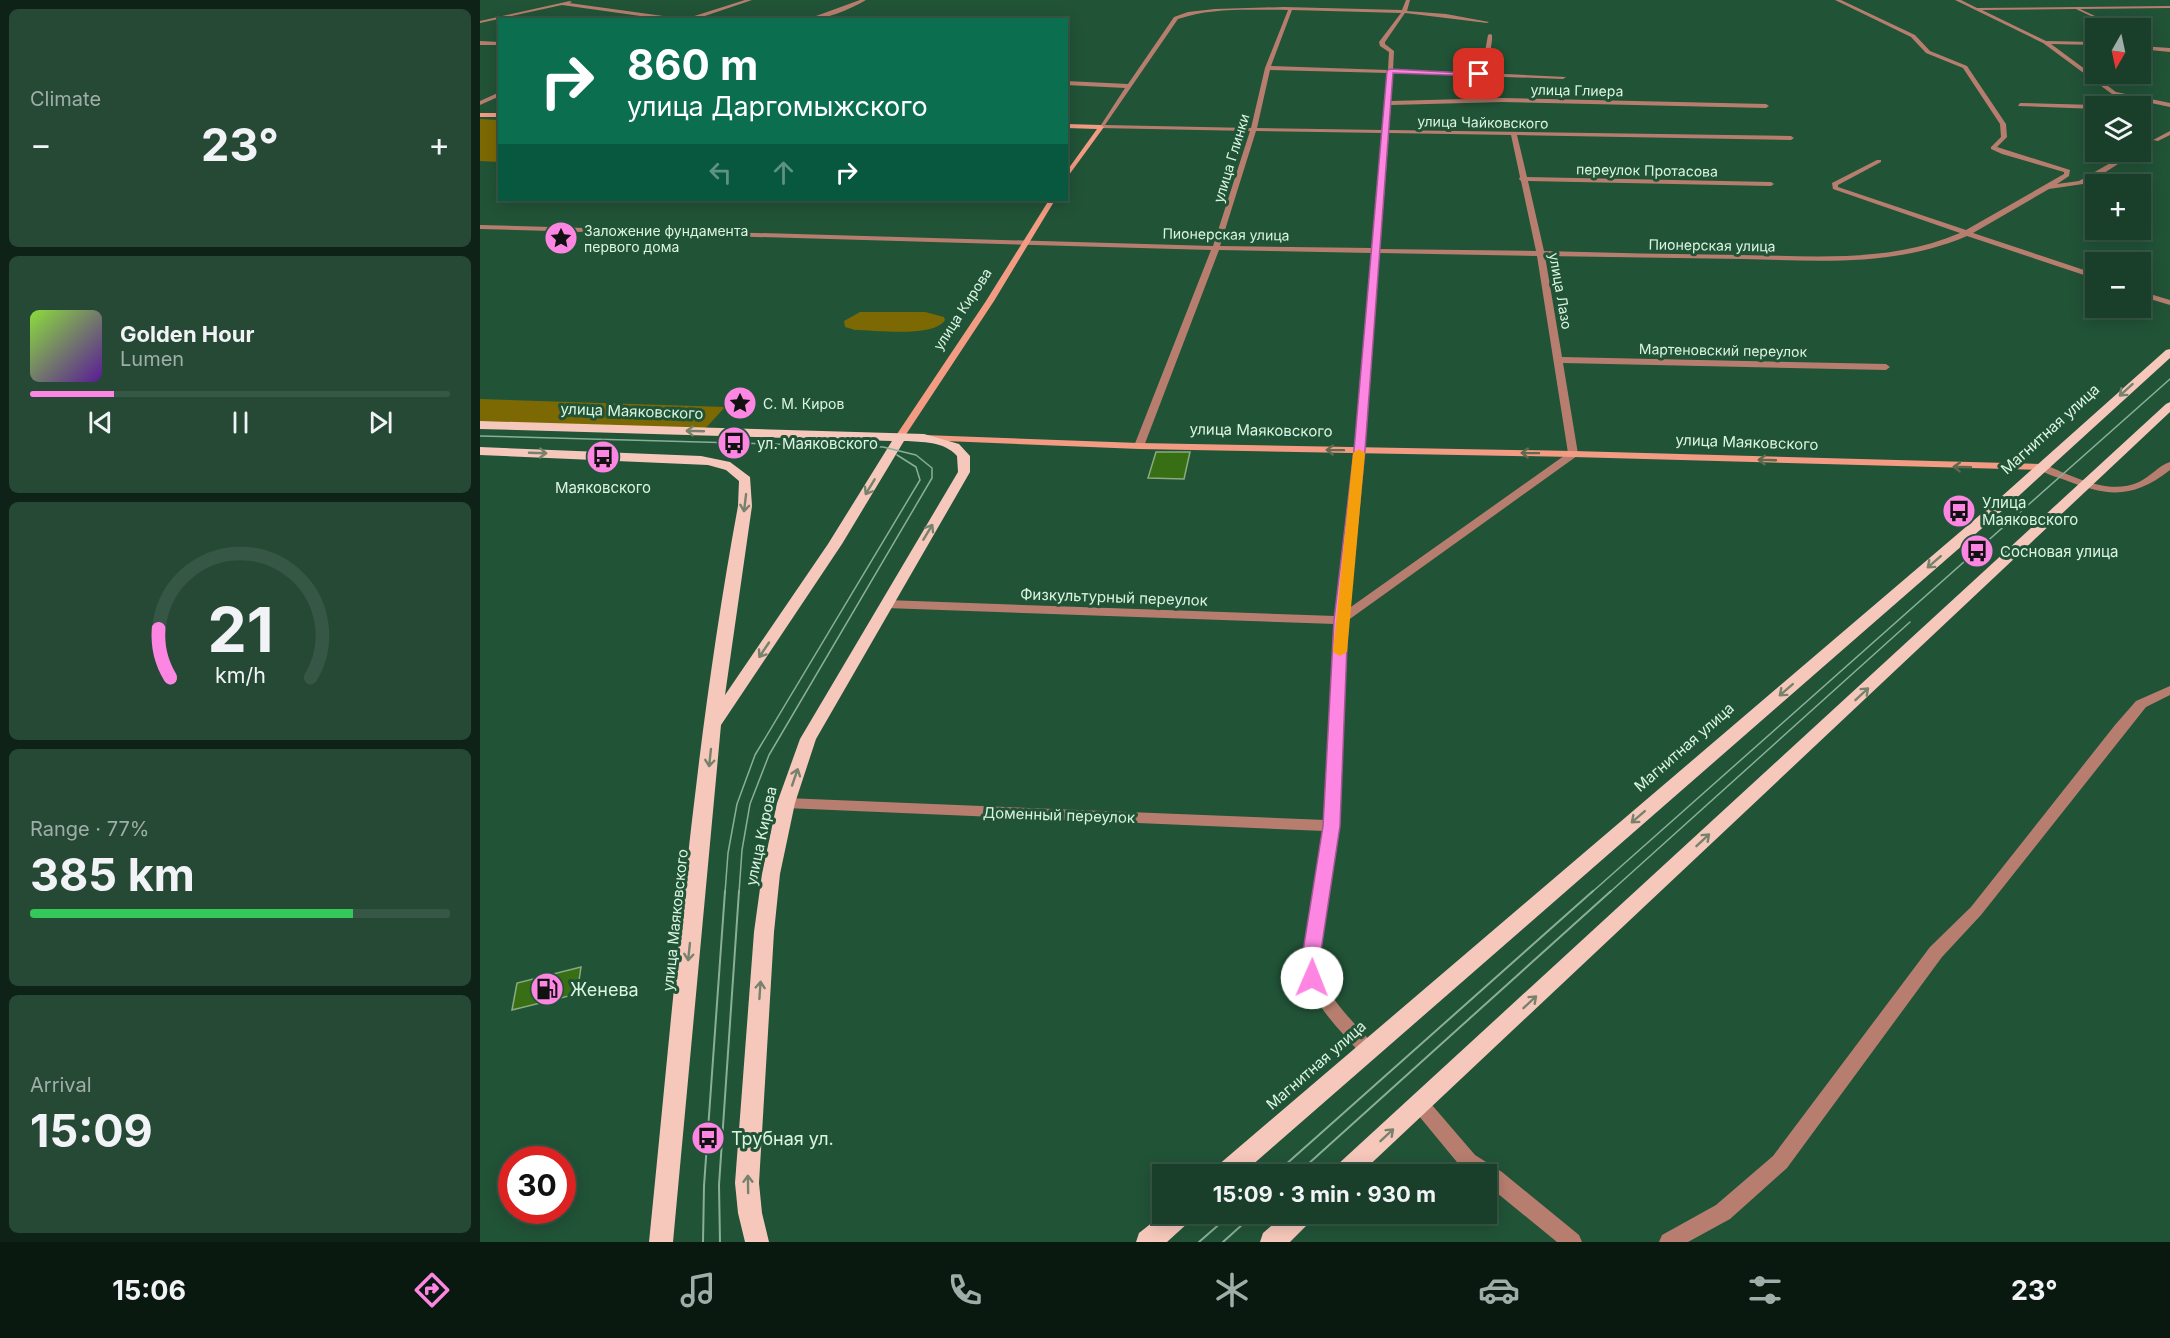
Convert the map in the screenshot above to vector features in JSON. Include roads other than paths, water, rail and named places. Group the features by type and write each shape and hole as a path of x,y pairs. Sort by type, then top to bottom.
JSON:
{"main road":[{"path":"480,115 498,115"},
{"name":"улица Чайковского","path":"1068,126 1101,127"},
{"path":"1068,174 1101,127"},
{"name":"улица Кирова","path":"900,437 1051,201"},
{"name":"Магнитная улица","path":"1237,1164 2042,467 2170,352"},
{"path":"1355,1164 2088,485 2170,406"},
{"name":"улица Маяковского","path":"480,425 1139,446 1573,454 2042,467"},
{"path":"713,725 835,544 900,437"},
{"name":"улица Кирова","path":"757,1242 750,1213 748,1171 764,932 771,874 786,803 808,738 964,472 967,461 963,452 953,446 924,438"},
{"name":"улица Маяковского","path":"480,451 723,462 734,468 746,480 745,506 713,725 661,1242"},
{"path":"1148,1242 1169,1224"},
{"path":"1272,1242 1291,1224"}],"street":[{"path":"498,18 581,0"},
{"path":"692,18 750,0"},
{"path":"814,18 837,12 864,0"},
{"path":"1368,1050 1318,991 1312,978 1310,964 1332,826 1341,620 1359,450 1388,103 1391,53 1383,47 1382,42 1404,12 1408,0"},
{"path":"1837,0 1913,36 1928,52 1965,67 2002,124 2004,137 1994,146 1995,150 2068,171 2067,175 2047,188"},
{"path":"1957,0 2045,42 2114,93 2170,105"},
{"path":"2055,0 2096,18"},
{"path":"563,4 671,18"},
{"path":"1977,9 2170,7"},
{"path":"1101,127 1179,15 1211,9 1404,12 1487,22"},
{"name":"улица Глинки","path":"1139,446 1216,248 1253,130 1268,68 1290,10"},
{"path":"480,22 498,18"},
{"path":"1479,74 1485,69 1490,51 1490,34"},
{"path":"2045,42 2085,44"},
{"path":"480,43 498,44"},
{"path":"2151,45 2170,50"},
{"path":"1268,68 1563,76"},
{"path":"1068,83 1128,86"},
{"path":"480,103 498,95"},
{"name":"улица Глиера","path":"1388,103 1502,100 1766,106"},
{"path":"2019,105 2085,107"},
{"name":"улица Чайковского","path":"1101,127 1791,138"},
{"path":"2156,140 2170,133"},
{"name":"улица Лазо","path":"1514,135 1540,255 1573,454"},
{"path":"1879,161 1834,184 1835,188 1847,194 2085,273"},
{"path":"2047,188 2081,183 2118,162"},
{"name":"переулок Протасова","path":"1522,179 1771,184"},
{"name":"Пионерская улица","path":"480,227 1216,248 1849,259 1910,252 1939,245 1967,233 2047,188"},
{"path":"2151,297 2170,303"},
{"name":"Мартеновский переулок","path":"1559,360 1886,367"},
{"path":"1341,620 1573,454"},
{"path":"2042,467 2088,485 2115,489 2139,486 2170,465"},
{"name":"Физкультурный переулок","path":"885,604 1341,620"},
{"path":"1669,1242 1723,1212 1780,1162 1936,952 1976,911 2120,728 2141,704 2170,690"},
{"name":"Доменный переулок","path":"786,803 1332,826"},
{"path":"1420,1104 1468,1161 1495,1179 1572,1242"}],"tram line":[{"path":"1591,893 2170,379"},
{"path":"480,436 883,447 916,455 932,468 932,478 769,755 750,804 742,850 739,893"},
{"path":"725,893 728,853 737,804 755,755 920,480 916,467 897,455"},
{"path":"1609,893 1910,622"},
{"path":"703,1242 704,1186 725,891"},
{"path":"720,1242 719,1185 739,891"},
{"path":"1286,1164 1593,891"},
{"path":"1308,1164 1611,891"},
{"path":"1199,1242 1220,1224"},
{"path":"1223,1242 1243,1224"}],"place":[{"name":"Заложение фундамента первого дома","path":"561,238"},
{"name":"С. М. Киров","path":"740,403"},
{"name":"ул. Маяковского","path":"734,443"},
{"name":"Маяковского","path":"603,457"},
{"name":"Улица Маяковского","path":"1959,511"},
{"name":"Сосновая улица","path":"1977,551"},
{"name":"Женева","path":"547,989"},
{"name":"Трубная ул.","path":"708,1138"}]}
